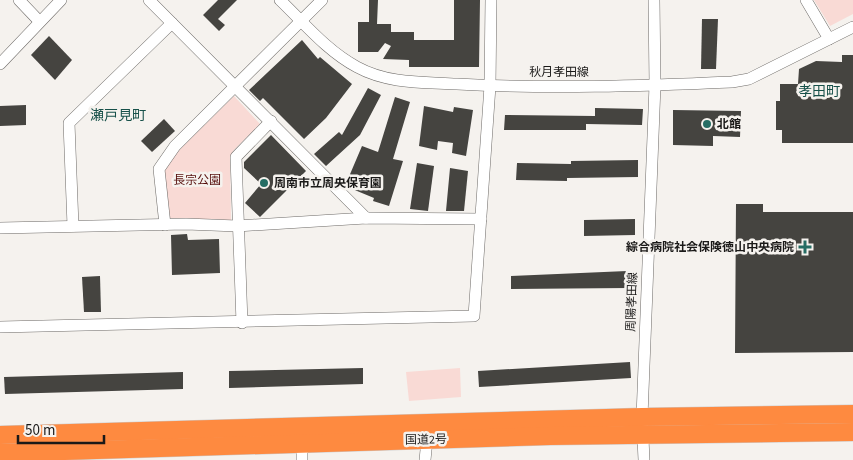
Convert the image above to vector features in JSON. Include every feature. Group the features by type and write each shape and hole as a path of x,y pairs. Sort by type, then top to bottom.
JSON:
{"highway":[{"name":"国道2号","path":"0,453 41,456 302,452 427,440 642,425 853,414"},
{"name":"国道2号","path":"0,435 642,425 853,432"}],"street":[{"path":"19,0 39,21"},
{"path":"0,64 61,0"},
{"path":"149,0 234,88 271,121 366,218"},
{"name":"秋月孝田線","path":"280,0 335,53 358,67 379,76 401,81 490,86 655,85 732,82 749,79 853,27"},
{"path":"165,225 159,169 175,146 322,0"},
{"path":"0,327 242,323 474,316 490,86 491,0"},
{"name":"周陽孝田線","path":"644,460 642,425 655,85 654,0"},
{"path":"806,0 829,39"},
{"path":"73,226 69,124 172,23"},
{"path":"242,323 237,226 236,156 271,121"},
{"path":"0,228 165,225 237,226 366,218 482,219"},
{"path":"425,460 427,440"}],"green space":[{"path":"814,0 853,0 853,14 830,26"},
{"name":"長宗公園","path":"234,96 260,124 233,151 230,159 231,220 168,218 163,171 174,155"},
{"path":"460,368 461,397 409,401 406,372"}],"building":[{"path":"218,0 237,0 218,19 225,25 219,31 203,15"},
{"path":"369,0 378,0 377,24 391,24 391,32 414,32 414,40 454,40 454,0 480,0 479,67 409,67 409,60 383,59 391,46 385,43 378,52 358,52 358,22 369,22"},
{"path":"702,19 718,19 716,69 701,69"},
{"path":"49,36 72,60 55,80 31,55"},
{"path":"302,40 318,59 320,57 352,84 326,118 304,139 263,98 260,101 249,90"},
{"path":"842,55 853,55 853,143 782,143 782,130 776,130 776,101 780,101 780,84 798,84 799,69 816,61 842,62"},
{"path":"368,88 381,95 360,135 326,166 314,154 339,132 342,135"},
{"path":"395,97 410,102 393,159 403,161 389,206 373,201 374,198 345,186 362,146 378,152"},
{"path":"26,105 26,125 0,126 0,106"},
{"path":"424,106 453,112 454,107 473,110 466,156 452,153 453,143 438,141 437,150 419,146"},
{"path":"595,108 643,109 642,125 586,124 586,130 504,130 505,115 595,116"},
{"name":"北館","path":"673,110 741,111 740,137 713,136 713,146 673,145"},
{"path":"164,119 175,131 152,152 141,141"},
{"path":"271,135 306,171 260,217 245,203 261,184 244,168 244,162"},
{"path":"638,160 638,177 567,178 567,181 516,180 517,163 571,164 571,161"},
{"path":"417,163 434,166 428,211 410,209"},
{"path":"450,168 468,171 464,211 446,211"},
{"path":"736,204 763,204 763,212 853,212 853,352 735,353"},
{"path":"635,219 635,235 584,236 584,220"},
{"path":"187,234 188,240 219,239 220,273 172,275 171,235"},
{"path":"627,271 628,288 511,289 511,276"},
{"path":"100,276 101,312 84,312 82,277"},
{"path":"630,362 631,378 479,387 478,371"},
{"path":"363,368 363,384 229,388 229,371"},
{"path":"183,372 183,389 5,394 4,377"}],"place":[{"name":"北館","path":"707,124"},
{"name":"周南市立周央保育園","path":"264,183"},
{"name":"綜合病院社会保険徳山中央病院","path":"805,247"}],"district":[{"name":"孝田町","path":"819,92"},
{"name":"瀬戸見町","path":"118,116"}]}
